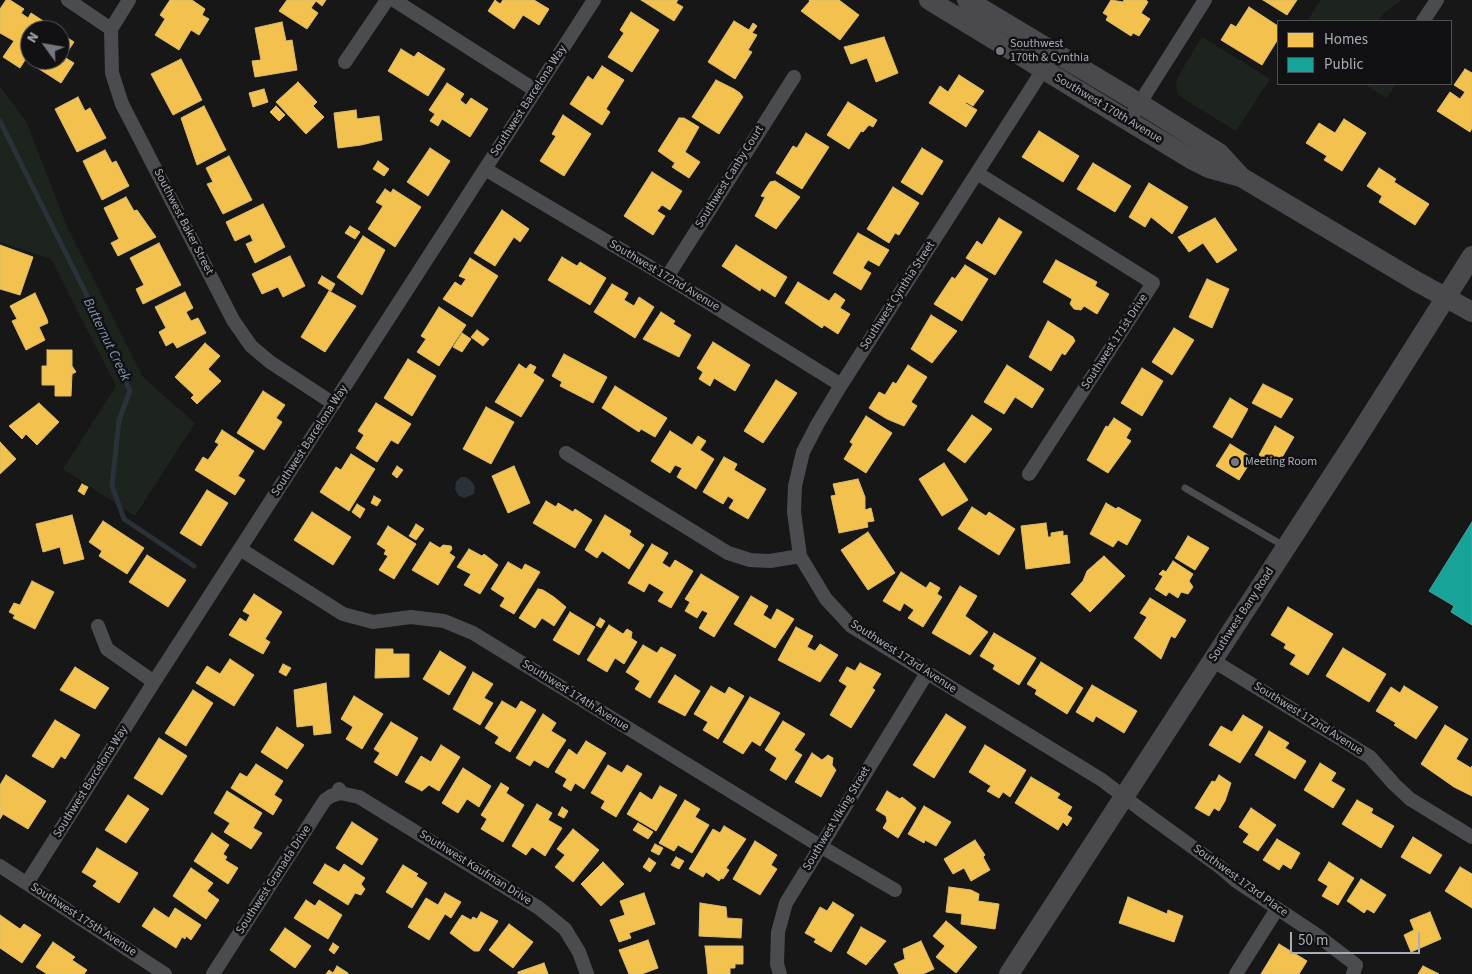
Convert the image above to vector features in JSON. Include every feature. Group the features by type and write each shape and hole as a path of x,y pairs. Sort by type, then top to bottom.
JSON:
{"main road":[{"name":"Southwest 170th Avenue","path":"929,0 1048,61 1140,103 1219,153 1241,177"},
{"name":"Southwest 170th Avenue","path":"967,0 1129,120 1209,168 1241,177 1414,280 1472,312"},
{"name":"Southwest Bany Road","path":"1009,974 1472,256"}],"street":[{"path":"68,0 111,28 129,0"},
{"path":"345,62 387,0"},
{"path":"394,0 535,90"},
{"name":"Southwest Barcelona Way","path":"27,883 154,682 594,0"},
{"path":"1129,120 1205,0"},
{"path":"1424,20 1437,0"},
{"name":"Southwest Baker Street","path":"111,28 112,72 122,104 233,320 251,346 270,362 334,404"},
{"name":"Southwest Cynthia Street","path":"800,556 795,504 796,486 803,452 817,424 1048,61"},
{"name":"Southwest Canby Court","path":"667,277 794,77"},
{"name":"Southwest 172nd Avenue","path":"485,169 667,277 841,385"},
{"name":"Southwest 171st Drive","path":"977,173 1153,282 1029,474"},
{"path":"566,453 728,553 750,560 770,561 800,556"},
{"name":"Southwest 174th Avenue","path":"240,549 344,614 373,622 411,617 444,621 473,633 895,890"},
{"name":"Southwest 173rd Avenue","path":"800,556 826,599 851,626 1102,780 1124,796"},
{"path":"98,626 107,649 154,682"},
{"name":"Southwest 172nd Avenue","path":"1212,660 1370,757 1410,799 1472,837"},
{"name":"Southwest Viking Street","path":"780,974 777,964 778,932 786,903 927,673"},
{"name":"Southwest Granada Drive","path":"213,974 325,800 340,791"},
{"name":"Southwest Kaufman Drive","path":"340,791 359,796 539,908 565,929 579,952 587,974"},
{"name":"Southwest 173rd Place","path":"1124,796 1220,867 1236,882 1317,935 1355,970"},
{"name":"Southwest 175th Avenue","path":"0,866 165,974"},
{"path":"1236,974 1277,910"}],"lane":[{"path":"1185,488 1286,547"}],"shaded area":[{"path":"1321,0 1401,1 1384,13 1379,20 1308,20"},
{"path":"1202,37 1270,79 1236,131 1178,94 1177,78"},
{"path":"1366,85 1395,85 1387,98"},
{"path":"0,86 27,123 67,227 143,377 195,423 135,516 63,469 116,386 51,259 0,242"},
{"path":"461,477 466,477 472,482 475,487 474,494 464,498 458,495 455,489 456,482"}],"building: Homes":[{"path":"6,0 10,0 24,9 21,13 28,18 31,13 42,20 20,20 20,68 3,57 14,41 0,33 0,9"},
{"path":"170,0 192,0 205,9 202,15 209,19 199,35 191,30 179,50 155,35 165,19 160,15"},
{"path":"287,0 326,0 322,6 316,1 311,8 318,13 307,29 279,11"},
{"path":"495,0 500,4 503,0 534,0 549,9 539,25 523,15 514,29 488,11"},
{"path":"641,0 678,0 676,3 683,7 674,21"},
{"path":"809,0 839,0 859,15 840,40 801,11"},
{"path":"1111,0 1123,2 1124,0 1146,0 1148,2 1141,13 1150,19 1139,36 1133,33 1131,36 1106,20 1108,16 1103,13"},
{"path":"1263,0 1297,0 1287,15"},
{"path":"1249,7 1277,25 1277,41 1262,65 1221,40 1231,24 1236,27"},
{"path":"631,12 659,30 632,72 608,57 624,33 620,30"},
{"path":"734,21 749,30 753,23 757,26 752,33 757,35 748,50 752,52 735,79 708,62"},
{"path":"282,22 286,41 292,40 297,70 255,77 252,61 261,60 255,28"},
{"path":"884,37 898,73 876,82 867,58 851,64 844,47"},
{"path":"70,39 74,42 70,48"},
{"path":"401,49 414,57 418,52 445,69 428,96 388,71"},
{"path":"181,59 202,100 173,115 151,74"},
{"path":"70,61 74,63 70,69"},
{"path":"602,66 624,80 606,109 610,112 602,125 570,104 588,76 593,80"},
{"path":"1465,69 1472,73 1472,128 1470,132 1437,111 1450,92 1460,99 1465,92 1454,85"},
{"path":"41,70 69,70 61,83"},
{"path":"959,75 984,91 973,106 965,103 977,110 966,127 929,103 940,86 948,92"},
{"path":"716,80 734,89 743,97 719,134 692,117"},
{"path":"298,82 317,102 313,106 324,117 306,134 276,102"},
{"path":"447,83 464,94 460,100 466,105 471,98 488,109 470,137 442,119 438,126 430,121 435,114 429,110"},
{"path":"264,89 268,102 253,107 249,93"},
{"path":"78,97 85,111 90,108 106,138 77,152 55,109"},
{"path":"848,102 877,120 873,127 869,125 863,132 861,131 849,149 827,135"},
{"path":"204,106 226,150 197,165 181,118"},
{"path":"276,106 285,115 279,121 270,112"},
{"path":"356,110 357,119 379,116 382,140 338,148 334,113"},
{"path":"563,115 591,134 564,176 540,161 556,136 552,134"},
{"path":"679,118 684,118 699,127 685,152 700,162 689,178 672,167 675,163 658,151"},
{"path":"1344,119 1366,133 1342,171 1324,160 1327,156 1306,143 1319,123 1335,133"},
{"path":"1039,131 1079,156 1063,182 1022,157"},
{"path":"806,133 829,147 802,189 776,173 793,146 797,148"},
{"path":"430,148 450,161 428,196 407,182"},
{"path":"922,148 943,161 922,195 901,182"},
{"path":"105,150 112,163 116,161 129,186 102,200 83,161"},
{"path":"229,156 252,200 223,214 207,184 213,182 206,168"},
{"path":"378,161 389,169 384,176 373,169"},
{"path":"1093,163 1131,186 1115,212 1077,189"},
{"path":"1379,168 1396,179 1394,182 1429,204 1415,225 1379,202 1382,196 1367,186"},
{"path":"652,172 682,191 670,210 662,205 657,211 665,216 653,235 624,216"},
{"path":"775,181 800,197 776,229 755,216 765,197 761,196 770,182"},
{"path":"1149,183 1188,207 1172,234 1151,217 1145,227 1129,217"},
{"path":"893,187 919,203 899,235 895,233 889,243 867,229"},
{"path":"385,189 391,193 393,189 421,207 395,247 368,229 383,206 376,202"},
{"path":"126,197 134,211 137,210 156,237 118,256 111,243 119,239 104,208"},
{"path":"263,204 285,247 255,263 246,244 253,241 250,234 235,241 226,222"},
{"path":"502,210 529,229 520,242 514,237 495,266 474,253"},
{"path":"999,218 1022,232 995,275 966,258 977,241 982,245"},
{"path":"1215,218 1237,250 1217,263 1203,243 1189,252 1178,237"},
{"path":"350,226 360,232 355,239 345,233"},
{"path":"858,233 889,250 879,266 868,260 863,268 871,273 861,290 833,273"},
{"path":"363,236 385,250 362,295 337,277"},
{"path":"159,243 181,285 143,304 136,289 144,285 130,258"},
{"path":"0,245 33,257 20,295 0,289"},
{"path":"736,245 787,277 775,297 761,288 760,291 722,266"},
{"path":"290,256 305,286 283,297 278,287 262,294 252,274"},
{"path":"562,257 577,266 580,262 606,278 590,305 548,280"},
{"path":"470,258 498,276 472,317 443,299 455,282 461,286 466,279 459,276"},
{"path":"1056,260 1097,282 1095,286 1109,294 1097,314 1084,306 1081,310 1074,309 1070,304 1072,299 1043,282"},
{"path":"965,265 988,279 962,321 934,304 952,277 955,279"},
{"path":"322,276 335,284 331,291 318,283"},
{"path":"1207,279 1229,289 1212,328 1189,317"},
{"path":"798,282 829,301 835,293 845,300 840,308 850,314 838,334 824,325 822,328 785,303"},
{"path":"612,284 628,293 624,300 634,306 639,297 654,307 635,338 594,312"},
{"path":"329,291 356,306 325,352 301,337"},
{"path":"185,292 193,308 186,312 191,321 198,318 206,333 177,348 173,342 166,346 159,332 166,328 155,307"},
{"path":"35,293 48,323 39,327 45,340 26,350 12,321 17,319 10,306"},
{"path":"439,307 466,325 439,366 417,352 426,339 421,336"},
{"path":"661,312 675,321 673,324 691,335 679,357 643,339"},
{"path":"931,315 957,331 932,363 911,349"},
{"path":"1048,321 1073,337 1075,341 1065,355 1062,353 1051,371 1029,357"},
{"path":"1174,328 1194,340 1172,375 1152,362"},
{"path":"477,330 489,339 483,346 471,337"},
{"path":"462,333 471,339 462,352 453,347"},
{"path":"713,342 750,365 735,391 714,378 710,386 699,379 703,372 697,368"},
{"path":"205,343 220,356 208,369 221,381 197,404 191,398 194,395 175,377"},
{"path":"47,350 72,350 72,366 76,372 72,374 71,396 55,396 55,385 42,385 42,366 47,366"},
{"path":"564,354 607,377 593,403 560,386 562,382 552,376"},
{"path":"408,359 436,376 412,416 384,398"},
{"path":"519,364 526,369 530,364 536,367 533,373 544,380 521,417 495,402"},
{"path":"908,365 927,377 911,402 917,406 904,426 887,419 869,408 879,392 885,395 893,382 896,384"},
{"path":"1007,365 1044,389 1032,408 1015,397 1004,414 984,402"},
{"path":"1142,368 1163,381 1142,416 1121,403"},
{"path":"776,380 797,393 763,443 744,431"},
{"path":"1263,384 1293,399 1281,418 1252,403"},
{"path":"615,386 667,418 655,437 641,429 639,432 602,408"},
{"path":"263,391 285,405 276,418 282,422 264,450 237,433"},
{"path":"1230,398 1248,409 1232,438 1213,427"},
{"path":"39,403 59,422 37,445 26,434 22,439 9,426"},
{"path":"376,403 411,424 398,444 391,440 377,462 356,448 364,435 358,431"},
{"path":"486,407 514,422 491,464 463,449"},
{"path":"972,415 992,429 965,463 947,450"},
{"path":"866,416 892,433 866,473 844,459 853,444 850,442"},
{"path":"1114,418 1131,429 1126,438 1131,441 1108,473 1087,460 1106,426 1108,427"},
{"path":"1275,426 1294,437 1277,466 1259,455"},
{"path":"222,430 254,451 238,476 245,480 235,495 195,470 203,457 208,460 219,444 215,442"},
{"path":"670,431 692,445 698,436 706,441 700,450 714,459 696,489 677,477 682,468 675,465 670,473 651,461"},
{"path":"0,442 16,459 0,474"},
{"name":"Meeting Room","path":"1230,444 1253,458 1239,480 1216,466"},
{"path":"351,454 375,469 349,511 320,492 336,467 341,470"},
{"path":"724,457 737,464 734,470 766,489 748,519 729,508 734,500 728,496 723,504 703,492"},
{"path":"944,463 968,500 942,516 919,479"},
{"path":"397,466 403,470 397,478 392,474"},
{"path":"514,466 530,503 508,513 492,476"},
{"path":"858,479 865,497 865,510 871,508 874,521 867,522 868,527 839,533 831,496 836,495 833,484"},
{"path":"82,484 88,487 84,495 78,491"},
{"path":"207,490 228,503 201,546 180,533"},
{"path":"374,496 381,500 377,506 371,503"},
{"path":"546,501 556,507 558,503 573,512 575,509 592,520 575,548 533,523"},
{"path":"1106,503 1116,509 1118,507 1141,520 1127,545 1118,540 1113,547 1090,534"},
{"path":"357,504 365,509 360,518 352,512"},
{"path":"972,507 986,516 989,512 1015,529 999,555 958,529"},
{"path":"312,512 351,537 333,565 294,540"},
{"path":"72,515 84,559 64,564 60,547 43,552 36,524"},
{"path":"605,515 631,531 629,535 644,545 629,569 602,551 597,558 585,550"},
{"path":"103,521 144,548 127,574 99,556 102,551 89,542"},
{"path":"1046,523 1048,537 1051,537 1051,533 1063,531 1063,536 1067,535 1070,563 1026,569 1021,526"},
{"path":"416,524 424,529 416,540 409,536"},
{"path":"388,526 416,544 394,579 379,570 388,556 384,554 386,550 377,544"},
{"path":"868,532 895,573 868,590 841,550"},
{"path":"1188,536 1209,548 1195,570 1175,558"},
{"path":"430,542 440,548 443,545 451,546 452,549 449,553 455,557 438,585 412,570"},
{"path":"652,544 668,553 662,563 670,568 675,560 693,571 671,608 658,601 664,592 649,583 644,592 628,583"},
{"path":"469,549 482,556 484,554 498,565 480,594 464,585 471,574 457,567"},
{"path":"147,555 186,580 168,607 129,582"},
{"path":"1104,556 1125,576 1090,612 1071,594 1083,581 1087,571"},
{"path":"1173,561 1193,574 1189,581 1193,587 1188,594 1181,592 1178,598 1169,592 1166,596 1155,589 1163,576 1159,574 1163,570 1166,572"},
{"path":"508,562 522,570 525,564 540,572 514,614 500,606 505,598 491,589"},
{"path":"901,572 926,588 930,582 940,588 937,594 942,597 923,627 908,618 914,610 904,603 900,611 883,601"},
{"path":"701,574 739,597 714,637 699,628 708,613 702,610 697,618 685,611 690,602 685,599"},
{"path":"32,581 54,592 35,629 13,618 15,615 9,612 14,603 20,605"},
{"path":"960,586 977,596 965,616 988,632 970,655 932,633"},
{"path":"538,589 554,597 566,607 554,626 542,618 535,628 519,618"},
{"path":"254,594 282,612 265,639 270,642 263,654 229,635 240,618 246,622 250,615 243,611"},
{"path":"751,596 768,606 763,615 771,620 777,609 794,619 775,648 734,624"},
{"path":"1150,598 1186,620 1175,638 1171,636 1161,659 1134,638 1147,617 1140,613"},
{"path":"1288,607 1333,634 1308,675 1290,664 1296,655 1284,648 1286,644 1271,635"},
{"path":"570,612 595,627 579,655 553,640"},
{"path":"600,618 605,621 601,628 596,625"},
{"path":"609,625 623,634 627,629 632,632 631,638 637,642 624,664 615,658 607,672 587,660"},
{"path":"796,627 813,636 807,647 815,651 820,644 838,655 820,682 778,660"},
{"path":"994,633 1036,658 1019,685 993,669 995,665 980,656"},
{"path":"643,645 657,653 661,647 676,655 650,698 635,689 640,681 626,672"},
{"path":"1343,648 1386,674 1369,702 1326,676"},
{"path":"376,649 393,649 393,654 409,654 409,677 375,678"},
{"path":"440,651 466,667 449,695 423,679"},
{"path":"230,659 254,675 234,706 196,683 207,666 220,674"},
{"path":"1041,662 1083,688 1067,714 1035,694 1037,690 1027,684"},
{"path":"860,663 881,674 872,688 875,690 851,728 830,715 847,686 839,681 847,667 855,671"},
{"path":"283,664 291,668 286,676 279,672"},
{"path":"75,667 109,688 95,709 60,690"},
{"path":"473,672 493,684 484,698 493,703 480,725 453,709"},
{"path":"675,675 700,691 685,716 658,702"},
{"path":"326,683 331,733 314,735 313,725 297,727 294,690"},
{"path":"1092,685 1137,711 1124,733 1096,716 1093,722 1076,712"},
{"path":"711,686 725,694 729,687 744,696 718,739 703,730 708,722 694,714"},
{"path":"1404,686 1438,707 1416,739 1394,725 1396,723 1376,711 1391,687 1400,693"},
{"path":"193,690 213,703 186,746 165,733"},
{"path":"354,696 383,714 362,749 346,739 353,727 341,719"},
{"path":"750,697 780,713 760,746 752,741 743,754 723,742"},
{"path":"502,701 516,709 521,701 536,710 510,752 495,743 499,737 485,728"},
{"path":"543,714 556,723 551,731 566,740 548,768 534,760 530,766 516,758"},
{"path":"946,714 966,727 934,778 913,765"},
{"path":"1243,715 1263,727 1240,763 1209,745 1221,726 1232,732"},
{"path":"55,720 80,735 65,759 61,756 53,768 32,756"},
{"path":"783,721 805,734 794,750 802,755 786,780 770,770 777,758 765,750"},
{"path":"391,722 418,738 397,776 374,762 380,753 374,749"},
{"path":"1445,725 1468,739 1456,759 1471,768 1472,766 1472,796 1454,787 1421,764"},
{"path":"277,727 304,745 287,769 261,752"},
{"path":"1269,731 1289,743 1285,748 1306,761 1295,779 1255,755"},
{"path":"159,738 187,756 162,795 134,778"},
{"path":"586,741 606,753 584,789 575,783 571,791 563,786 567,779 555,772 569,749 577,755"},
{"path":"441,745 460,757 439,791 429,785 422,791 405,782 421,756 431,762"},
{"path":"985,745 1026,770 1010,797 1003,792 999,798 987,791 991,786 969,772"},
{"path":"812,753 822,760 828,755 833,758 832,765 836,770 821,797 795,782"},
{"path":"1320,763 1336,773 1331,781 1345,789 1333,808 1304,790"},
{"path":"256,764 283,781 274,795 282,800 273,815 231,788 240,773 247,777"},
{"path":"608,765 622,773 627,765 642,774 616,817 601,808 605,801 591,793"},
{"path":"463,768 491,786 479,807 467,799 458,813 442,803"},
{"path":"6,775 46,801 28,829 3,814 0,819 0,785"},
{"path":"1219,775 1231,783 1225,801 1219,811 1214,808 1209,816 1195,808 1212,781 1215,782"},
{"path":"1031,777 1060,794 1057,798 1072,807 1067,815 1072,818 1067,826 1063,822 1058,830 1015,803"},
{"path":"501,783 509,788 506,793 524,805 503,842 481,829 487,819 481,815"},
{"path":"660,786 677,795 656,831 627,814 640,792 652,800"},
{"path":"227,791 262,813 253,828 262,833 251,849 224,832 230,823 214,813"},
{"path":"887,791 900,799 902,797 916,808 898,838 883,828 887,821 886,816 876,810"},
{"path":"128,795 149,809 126,843 105,830"},
{"path":"685,800 700,809 695,817 709,825 692,853 678,845 674,851 659,843"},
{"path":"1357,800 1373,809 1371,813 1394,826 1381,848 1342,824"},
{"path":"537,804 552,813 548,820 562,828 545,856 532,847 526,855 512,846"},
{"path":"924,806 951,822 936,846 925,840 924,843 908,834"},
{"path":"562,807 568,811 564,818 558,815"},
{"path":"1251,808 1276,825 1258,851 1243,842 1249,834 1239,827"},
{"path":"352,822 378,839 362,865 336,848"},
{"path":"638,823 653,832 648,839 633,830"},
{"path":"724,826 746,839 726,868 729,870 723,879 721,878 719,881 706,872 703,877 689,869 713,829 720,833"},
{"path":"573,829 599,850 573,882 555,867 565,855 557,849"},
{"path":"212,833 229,845 223,854 227,857 225,860 238,868 228,884 194,861"},
{"path":"1413,837 1442,855 1430,874 1401,857"},
{"path":"1277,839 1300,853 1291,869 1283,864 1279,870 1263,860"},
{"path":"975,840 985,855 983,857 990,870 971,881 964,868 953,874 944,859"},
{"path":"755,841 777,855 771,865 777,869 760,895 733,879"},
{"path":"655,844 663,848 659,855 651,851"},
{"path":"97,848 138,873 119,903 93,886 97,881 82,872"},
{"path":"676,857 684,861 679,869 671,865"},
{"path":"649,858 656,863 650,872 643,867"},
{"path":"603,862 624,884 601,906 581,884"},
{"path":"1329,862 1354,878 1338,905 1322,896 1328,886 1318,880"},
{"path":"325,864 339,872 344,864 365,878 361,884 365,889 361,895 355,893 348,905 313,883"},
{"path":"403,865 418,874 416,876 427,883 412,908 386,892"},
{"path":"1460,867 1472,874 1472,908 1445,891"},
{"path":"191,868 213,883 207,891 219,900 206,919 173,896"},
{"path":"1361,879 1386,895 1374,913 1367,909 1364,913 1347,901"},
{"path":"949,887 971,890 979,894 978,901 999,904 995,929 961,924 962,914 946,912"},
{"path":"445,893 461,902 451,918 445,914 429,940 408,927 426,898 438,905"},
{"path":"644,893 655,924 629,933 631,938 619,942 610,920 625,915 620,901"},
{"path":"1128,897 1167,914 1168,910 1183,916 1174,942 1119,923"},
{"path":"306,900 315,906 319,900 342,915 328,939 294,918"},
{"path":"833,902 854,915 831,952 814,942 816,939 805,933 820,907 827,911"},
{"path":"700,903 726,907 727,918 742,919 741,938 699,936"},
{"path":"154,908 169,918 175,908 201,925 191,940 186,936 185,939 182,937 176,948 142,926"},
{"path":"481,912 498,921 479,951 474,951 450,933 462,915 471,920 473,917 477,919"},
{"path":"1430,912 1441,939 1411,952 1404,935 1414,930 1410,920"},
{"path":"0,915 20,929 24,924 41,935 22,963 0,948"},
{"path":"946,921 977,947 956,973 936,957 945,946 933,936"},
{"path":"509,924 533,942 513,968 489,950"},
{"path":"861,927 886,941 866,965 847,953"},
{"path":"285,928 311,946 295,968 270,950"},
{"path":"648,940 658,968 642,974 629,974 619,950"},
{"path":"921,941 934,969 923,974 899,974 894,964 905,959 903,949"},
{"path":"53,942 75,957 72,960 87,970 84,974 47,974 36,967"},
{"path":"333,943 339,947 334,954 329,950"},
{"path":"1279,944 1307,961 1299,974 1261,974"},
{"path":"705,946 743,946 743,964 735,964 735,968 730,968 730,974 708,974"},
{"path":"544,963 548,974 518,974 518,972"},
{"path":"337,966 348,974 326,974 329,970 333,973"},
{"path":"1423,966 1439,974 1418,974"}],"building: Public":[{"path":"1472,522 1472,625 1451,612 1454,606 1429,591"}],"waterway":[{"name":"Butternut Creek","path":"0,121 102,326 130,391 119,420 112,486 124,519 194,566"}],"place":[{"name":"Southwest 170th & Cynthia","path":"1000,51"},
{"name":"Meeting Room","path":"1235,462"}]}
